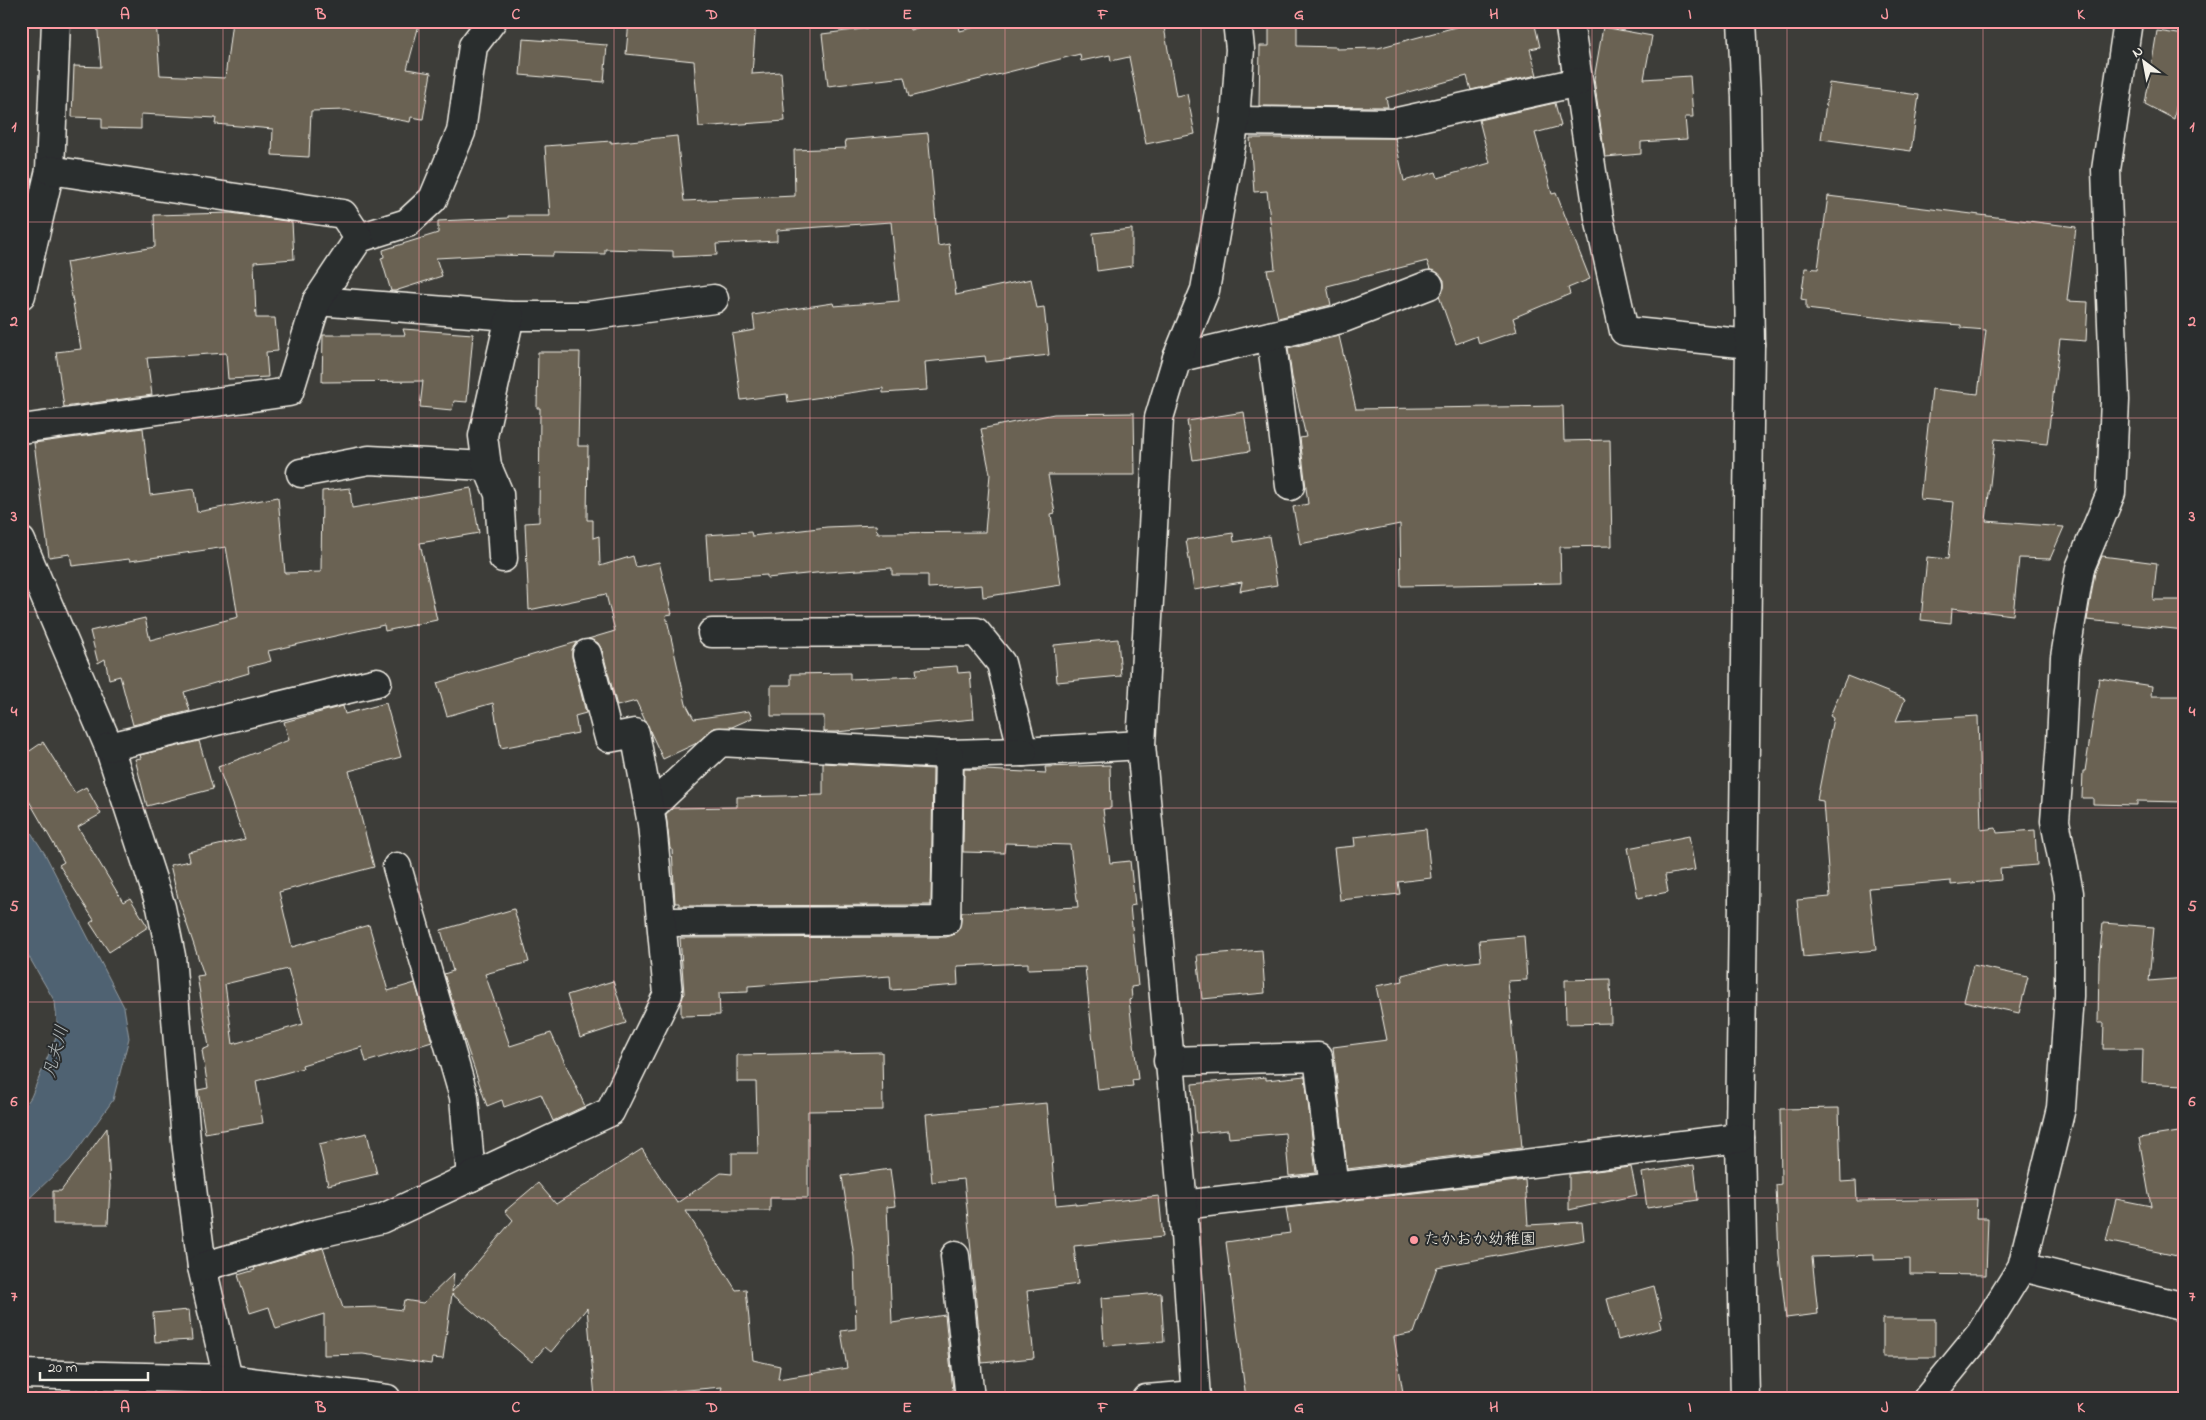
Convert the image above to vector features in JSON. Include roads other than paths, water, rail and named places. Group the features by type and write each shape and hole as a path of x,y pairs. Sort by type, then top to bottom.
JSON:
{"street":[{"path":"21,295 50,170 56,21"},
{"path":"21,429 289,392 317,301 359,238 407,223 433,199 461,132 473,46 492,21"},
{"path":"1146,1399 1196,1397 1182,1205 1141,745 1159,418 1178,358 1205,290 1235,120 1240,49 1237,21"},
{"path":"1569,21 1599,218 1624,332 1750,344"},
{"path":"1742,21 1746,107 1750,344 1740,1138 1745,1399"},
{"path":"1927,1399 1982,1333 2022,1266 2061,1108 2068,996 2069,893 2055,821 2062,742 2065,658 2080,568 2111,492 2114,400 2106,170 2128,21"},
{"path":"1235,120 1393,122 1578,82"},
{"path":"50,170 343,214 359,238"},
{"path":"1178,358 1341,320 1429,285"},
{"path":"317,301 510,316 587,316 714,299"},
{"path":"503,558 498,494 487,466 482,436 510,316"},
{"path":"1271,336 1290,486"},
{"path":"301,473 369,460 487,466"},
{"path":"21,541 109,746 161,907 171,956 186,1141 202,1266 242,1386"},
{"path":"712,633 976,632 1001,662 1023,752"},
{"path":"202,1266 315,1234 381,1219 610,1112 668,994 650,808 635,733 609,738 587,654"},
{"path":"109,746 377,682"},
{"path":"650,808 720,742 949,754 1141,745"},
{"path":"662,922 946,921 949,754"},
{"path":"397,867 464,1097 471,1177"},
{"path":"1168,1061 1318,1057 1334,1188"},
{"path":"1182,1205 1740,1138"},
{"path":"955,1256 970,1399"},
{"path":"2022,1266 2185,1307"},
{"path":"26,1375 242,1386 387,1399"}],"water":[{"name":"凡夫川","path":"21,817 45,854 124,1007 129,1038 113,1100 70,1160 21,1206 21,1112 31,1097 58,1032 55,1002 21,943"}],"place":[{"name":"たかおか幼稚園","path":"1414,1240"}]}
